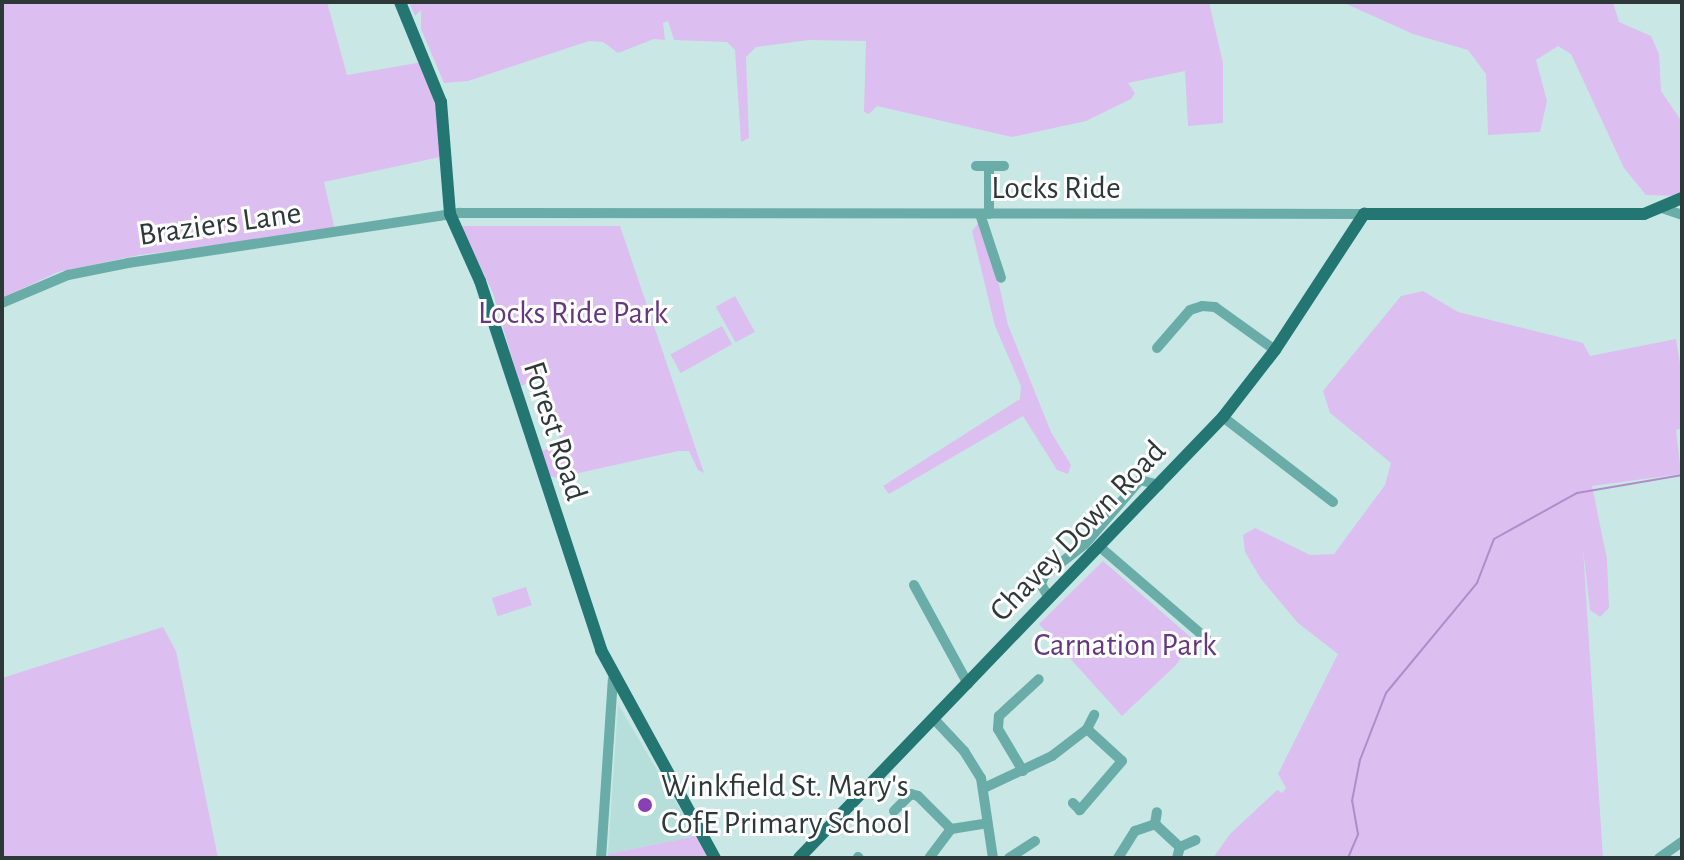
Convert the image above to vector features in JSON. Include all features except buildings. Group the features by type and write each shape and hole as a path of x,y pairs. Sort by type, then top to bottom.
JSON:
{"main road":[{"name":"Forest Road","path":"400,2 441,102 450,214 480,281 613,679 715,858"},
{"name":"Locks Ride","path":"1364,214 1644,214 1682,198"},
{"name":"Chavey Down Road","path":"799,858 1223,417 1275,350 1364,214"}],"street":[{"path":"976,166 1004,166"},
{"path":"989,166 985,214 1001,278"},
{"path":"1662,208 1682,215"},
{"name":"Locks Ride","path":"450,214 1364,214"},
{"name":"Braziers Lane","path":"2,303 68,275 128,263 450,214"},
{"path":"1157,348 1190,310 1202,306 1215,307 1275,350"},
{"path":"1223,417 1333,502"},
{"path":"1049,598 1041,584 1044,576 1085,544 1140,480 1159,485"},
{"path":"1100,547 1207,639"},
{"path":"914,585 968,684"},
{"path":"601,858 613,679"},
{"path":"1023,771 998,729 999,716 1039,679"},
{"path":"984,788 1023,771 1087,729 1094,715"},
{"path":"934,719 974,763 984,788 993,858"},
{"path":"1073,803 1080,810 1122,761 1087,729"},
{"path":"894,811 911,794 918,796 951,829"},
{"path":"1157,812 1155,824 1178,852 1196,840"},
{"path":"929,858 951,829 987,823"},
{"path":"1118,858 1135,831 1155,824"},
{"path":"1009,858 1035,841"},
{"path":"1659,858 1682,842"},
{"path":"1024,848 1031,858"}],"shaded area":[{"name":"Winkfield St. Mary's CofE Primary School","path":"618,704 696,836 608,854"}],"green space":[{"path":"2,2 327,2 347,75 423,62 437,113 440,157 324,182 335,230 139,255 58,272 2,298"},
{"path":"409,2 1209,2 1223,63 1223,123 1188,126 1185,71 1128,83 1135,93 1131,99 1086,121 1012,137 877,106 869,114 864,112 866,41 809,40 756,47 746,57 749,138 741,142 735,50 727,42 674,40 668,21 663,23 665,40 654,39 618,53 603,42 589,41 468,81 444,83 421,29 421,10 415,16"},
{"path":"1342,2 1613,2 1619,22 1651,36 1659,54 1661,91 1682,122 1682,196 1646,195 1624,168 1571,54 1558,46 1536,60 1547,101 1540,132 1488,135 1486,74 1468,50 1413,34"},
{"path":"979,222 987,230 1008,325 1051,432 1071,465 1068,474 1057,470 1023,416 889,494 883,486 1020,399 1021,386 995,326 972,231"},
{"name":"Locks Ride Park","path":"461,226 620,226 704,473 698,470 689,451 678,451 556,478 548,475 541,451 562,444 540,380 520,386 493,293"},
{"path":"1423,291 1458,312 1583,343 1590,356 1676,339 1682,376 1682,428 1676,430 1681,474 1592,486 1607,559 1609,608 1600,617 1590,610 1583,549 1603,858 1213,858 1230,834 1277,790 1282,793 1286,788 1278,774 1338,654 1298,623 1261,579 1245,552 1243,535 1255,528 1310,555 1334,554 1385,485 1391,463 1330,413 1323,391 1401,296"},
{"path":"735,296 755,332 736,343 716,307"},
{"path":"722,326 732,344 681,373 670,355"},
{"name":"Carnation Park","path":"1103,561 1194,640 1176,665 1122,716 1039,624"},
{"path":"526,587 532,605 498,616 492,598"},
{"path":"163,627 176,651 218,858 2,858 2,678"},
{"path":"696,836 709,858 607,858 608,854"}],"waterway":[{"path":"1348,858 1358,834 1352,801 1360,760 1386,693 1477,583 1494,539 1577,493 1682,475"}],"place":[{"name":"Winkfield St. Mary's CofE Primary School","path":"645,805"}]}
